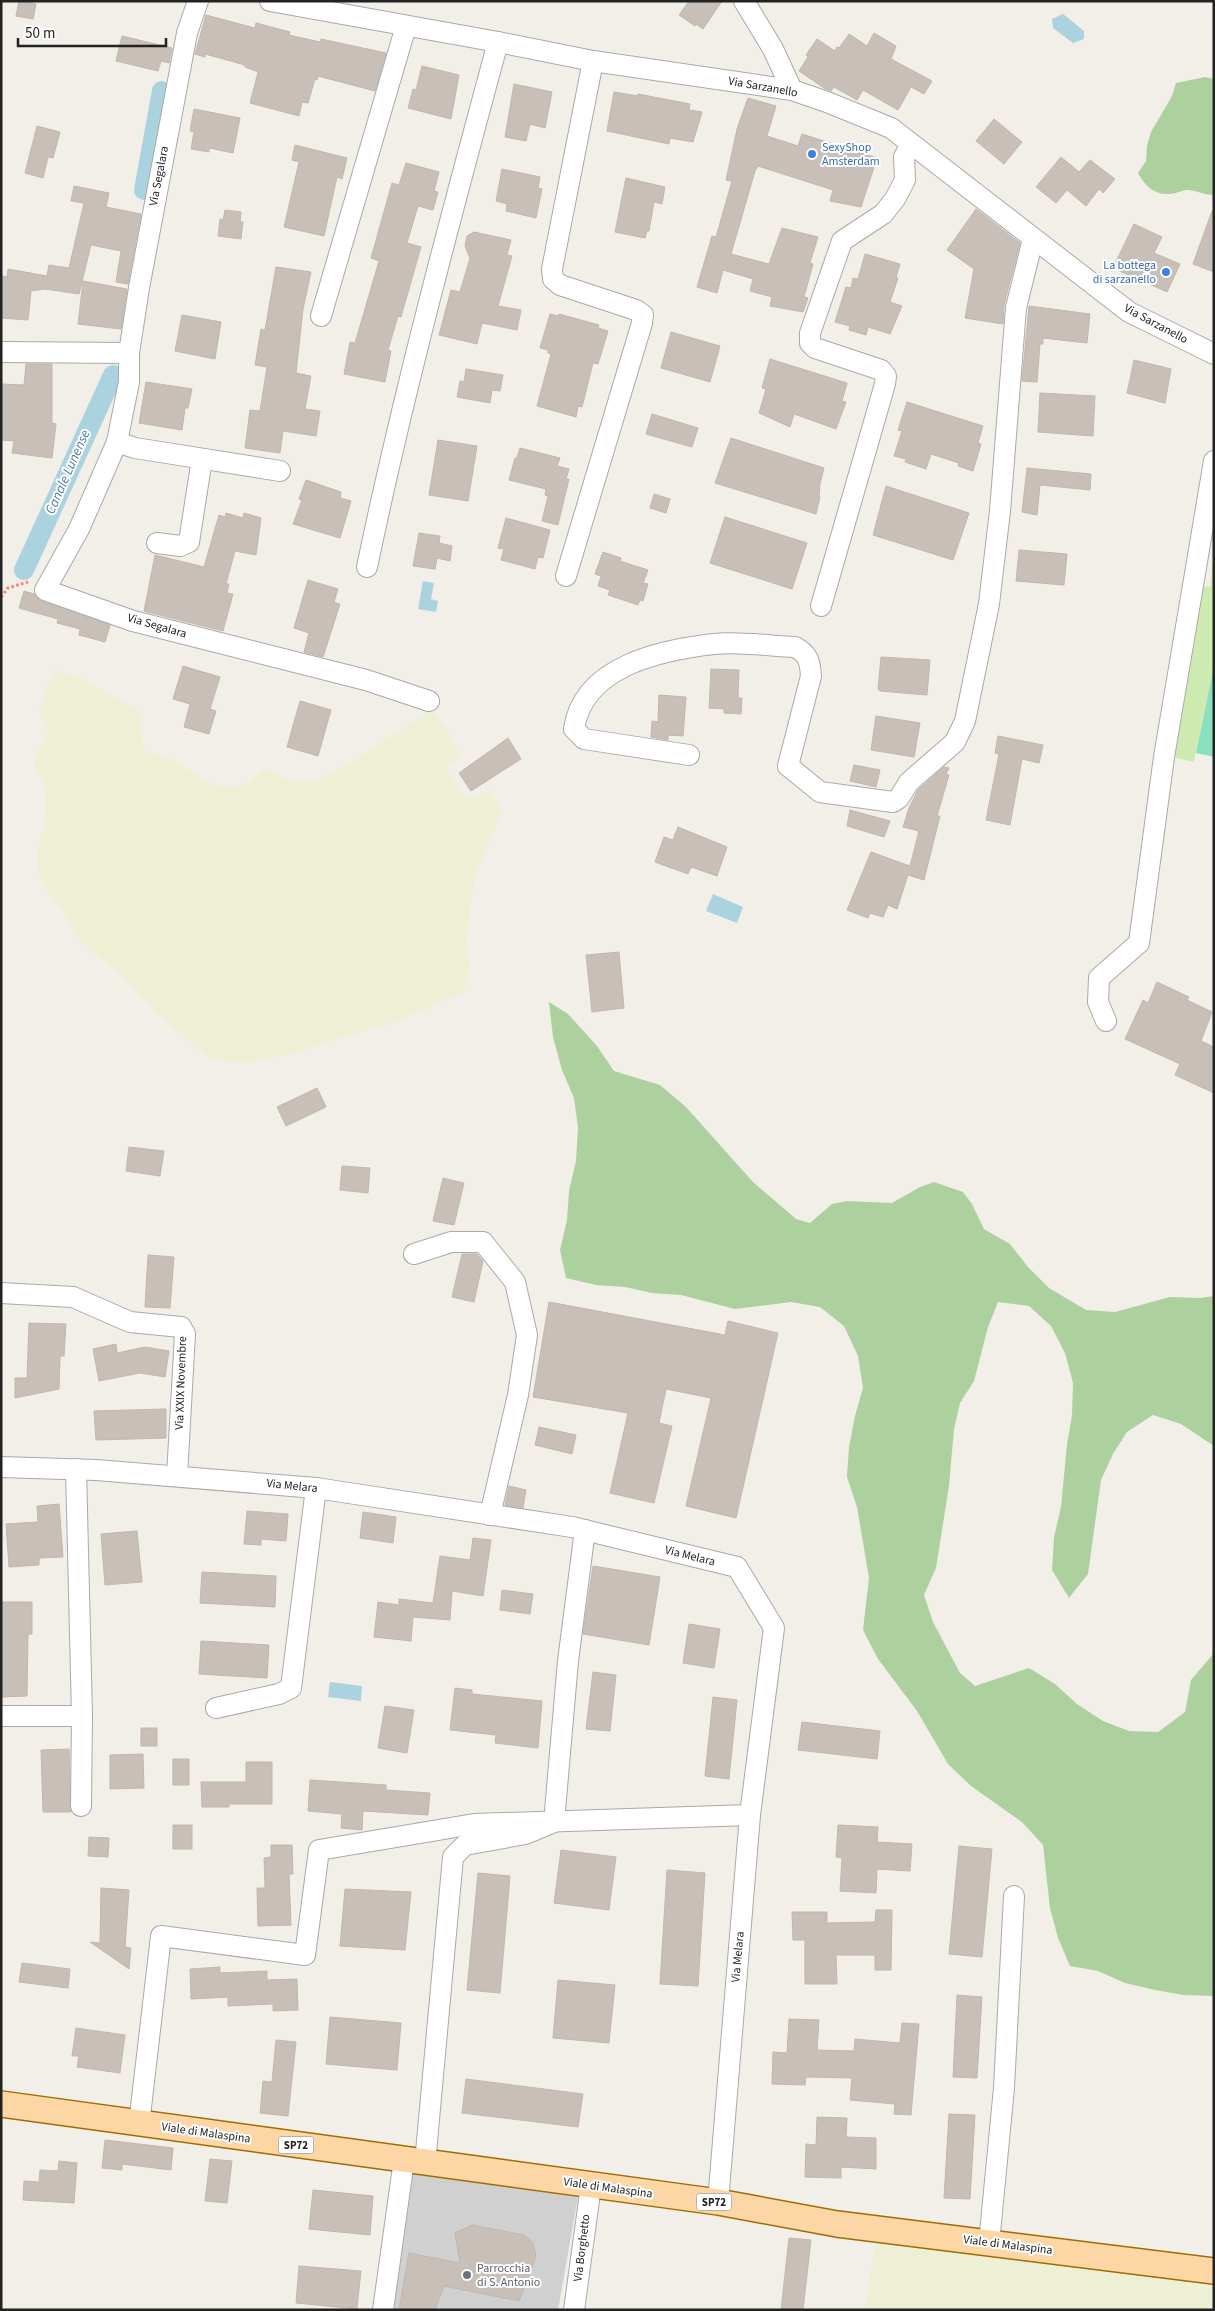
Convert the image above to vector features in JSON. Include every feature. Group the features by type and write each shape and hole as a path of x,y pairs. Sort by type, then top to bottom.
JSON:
{"main road":[{"name":"Viale di Malaspina","path":"1,2104 718,2202 837,2224 1214,2271"}],"street":[{"name":"Via Segalara","path":"198,1 187,33 139,288 129,353 129,382 117,442 79,528 45,590 133,621 366,680 429,701"},
{"name":"Via Sarzanello","path":"270,1 593,61 792,90 891,128 1129,312 1214,354"},
{"path":"744,1 773,49 792,90"},
{"path":"321,316 406,26"},
{"path":"367,567 415,352 498,42"},
{"path":"566,576 643,315 636,310 560,285 553,279 552,269 593,61"},
{"path":"821,606 886,384 886,376 881,370 815,348 810,343 810,333 842,241 883,214 895,199 905,180 904,157 911,144"},
{"path":"689,755 584,738 574,729 575,719 582,703 600,681 623,666 656,654 715,644 794,647 804,652 810,662 811,676 788,766 820,792 893,802 899,798 909,782 955,742 965,721 988,604 1000,511 1016,308 1033,239"},
{"path":"1,352 129,353"},
{"path":"117,442 135,448 280,471"},
{"path":"158,544 180,546 189,542 202,459"},
{"path":"1106,1021 1098,1002 1099,978 1139,943 1164,757 1214,461"},
{"path":"414,1254 450,1242 483,1242 515,1282 527,1335 518,1395 490,1515"},
{"name":"Via XXIX Novembre","path":"1,1293 73,1297 130,1322 181,1327 185,1334 177,1476"},
{"name":"Via Melara","path":"1,1468 76,1469 316,1488 585,1530 737,1567 774,1628 750,1815 718,2202"},
{"path":"76,1469 82,1716 81,1806"},
{"path":"216,1708 279,1694 291,1688 316,1488"},
{"path":"554,1822 568,1661 585,1530"},
{"path":"1,1716 82,1716"},
{"path":"139,2124 161,1936 305,1955 319,1850 474,1824 750,1815"},
{"path":"383,2310 415,2161 453,1857 465,1845 525,1834 554,1822"},
{"path":"989,2243 1004,2088 1014,1896"},
{"name":"Via Borghetto","path":"574,2310 591,2186"}],"shaded area":[{"path":"411,2172 578,2197 558,2310 390,2310"}],"green space":[{"path":"1205,77 1214,79 1214,195 1187,190 1169,194 1158,193 1145,183 1138,173 1146,161 1147,146 1151,132 1172,96 1176,83"},
{"path":"1213,565 1214,666 1194,762 1177,758 1173,755 1195,636 1201,586 1210,587"},
{"path":"1214,666 1214,757 1196,753"},
{"path":"54,670 77,677 135,708 141,713 141,735 145,751 171,759 215,786 239,786 245,784 262,770 276,772 281,777 296,782 312,782 337,771 432,710 446,727 460,758 445,767 468,800 489,791 502,811 475,876 466,942 470,967 463,993 394,1022 286,1055 249,1063 210,1059 157,1014 117,971 79,940 64,912 48,892 37,870 39,841 44,828 46,813 45,785 34,766 35,758 47,734 47,726 42,720 39,709"},
{"path":"549,1002 568,1014 597,1046 614,1071 660,1085 686,1107 753,1182 796,1219 810,1223 832,1204 847,1201 892,1203 920,1187 934,1182 963,1192 972,1204 984,1229 1010,1244 1028,1267 1049,1288 1086,1310 1115,1312 1170,1297 1200,1298 1214,1296 1214,1446 1181,1424 1153,1415 1127,1432 1113,1454 1101,1480 1088,1574 1069,1598 1052,1570 1054,1537 1061,1507 1067,1444 1072,1415 1073,1383 1065,1353 1051,1326 1029,1306 998,1302 988,1327 974,1381 960,1403 954,1429 949,1486 936,1568 924,1595 933,1622 960,1673 975,1686 1029,1668 1055,1684 1077,1704 1103,1721 1129,1731 1158,1732 1185,1712 1191,1680 1214,1653 1214,1996 1183,1995 1155,1990 1125,1983 1098,1971 1070,1966 1058,1938 1050,1908 1043,1845 1022,1822 971,1786 948,1764 917,1711 878,1659 863,1630 869,1578 857,1507 847,1477 849,1447 863,1388 858,1356 844,1326 820,1307 791,1302 735,1309 681,1295 596,1285 566,1278 560,1250 567,1220 569,1191 576,1161 578,1128 574,1098 562,1070 553,1037"},
{"path":"876,2239 1214,2286 1214,2310 865,2310"}],"water":[{"path":"1063,14 1084,31 1084,39 1073,43 1053,28 1052,19"},
{"path":"423,581 434,583 431,599 438,601 436,612 418,609"},
{"path":"713,894 743,907 737,923 706,911"},
{"path":"330,1682 362,1686 361,1701 328,1697"}],"building":[{"path":"19,1 36,4 33,19 16,16"},
{"path":"689,1 722,1 703,29 679,15"},
{"path":"206,15 255,28 256,23 290,32 289,35 320,42 321,39 386,53 375,91 318,76 317,80 315,79 308,103 302,102 299,116 250,103 258,72 245,67 245,65 205,54 205,57 195,54"},
{"path":"874,33 896,46 891,59 932,81 924,94 911,87 898,110 863,90 857,100 834,87 831,91 799,71 808,57 806,55 817,39 835,51 849,34 867,46"},
{"path":"122,36 172,48 169,63 161,61 158,71 116,61"},
{"path":"422,66 459,75 451,119 408,108 413,89 416,90"},
{"path":"514,84 552,92 545,128 530,124 526,141 505,137"},
{"path":"614,92 638,96 638,94 690,104 689,110 702,112 693,142 670,138 669,144 607,131"},
{"path":"748,98 776,106 767,136 798,146 802,134 877,158 861,207 830,201 833,190 758,166 755,171 731,254 769,264 782,228 818,237 810,263 813,264 804,297 808,298 803,312 770,306 772,297 750,291 753,279 723,270 717,293 697,287 712,236 716,237 732,181 726,180 737,129"},
{"path":"194,109 240,118 233,153 209,148 209,152 191,149 194,132 190,131"},
{"path":"994,119 1022,142 1004,164 976,141"},
{"path":"37,126 60,132 53,158 48,157 43,178 25,173"},
{"path":"295,145 347,158 342,179 337,177 324,236 284,227 299,162 292,160"},
{"path":"1061,157 1079,172 1090,160 1115,179 1103,193 1099,189 1086,206 1067,190 1056,203 1036,187"},
{"path":"406,163 439,172 434,191 438,192 433,210 418,206 407,243 421,247 401,317 398,316 388,350 391,351 385,382 344,374 350,342 355,343 379,261 371,258 392,183 399,185"},
{"path":"502,169 540,177 538,188 542,189 536,218 506,211 507,204 496,201"},
{"path":"626,178 665,187 662,204 654,202 649,231 647,231 645,238 615,232"},
{"path":"74,186 109,193 106,207 141,214 128,284 116,282 121,251 91,245 79,294 45,289 31,291 28,320 1,318 1,276 7,277 8,269 47,276 49,265 69,268 84,203 71,201"},
{"path":"976,209 1020,243 1004,305 1003,324 965,318 974,269 947,250"},
{"path":"225,210 241,212 240,222 243,222 241,239 218,236 220,219 223,220"},
{"path":"1212,211 1214,211 1214,272 1193,264"},
{"path":"1134,224 1162,237 1154,253 1180,264 1167,292 1113,268"},
{"path":"474,232 511,240 507,255 512,256 498,306 521,310 517,330 482,323 477,344 439,335 451,290 460,292 470,258 465,246 467,236"},
{"path":"865,254 900,264 896,277 898,278 890,302 902,306 890,334 868,327 866,335 849,330 850,326 835,322 846,287 851,288 853,278 858,279"},
{"path":"276,267 311,272 303,309 296,373 311,376 305,409 320,411 316,436 283,431 280,453 245,448 250,410 260,411 267,367 255,365 261,329 265,330"},
{"path":"83,281 127,289 121,329 78,324"},
{"path":"1029,306 1090,314 1087,343 1043,338 1043,344 1040,344 1037,382 1022,381"},
{"path":"550,314 558,316 559,314 599,325 598,328 608,331 598,364 593,363 582,407 578,406 576,417 537,406 551,354 548,353 548,350 540,348"},
{"path":"182,315 221,322 215,359 175,351"},
{"path":"671,332 720,346 710,382 661,368"},
{"path":"770,359 847,383 842,401 846,402 836,429 794,414 790,427 759,413 766,389 762,388"},
{"path":"1134,360 1171,369 1165,403 1127,393"},
{"path":"26,364 52,364 52,423 56,424 52,458 12,453 14,441 1,440 1,384 24,385"},
{"path":"466,369 503,375 500,391 492,390 490,403 457,397 460,381 464,382"},
{"path":"146,382 192,389 188,408 185,408 182,430 139,423"},
{"path":"1040,393 1095,396 1093,436 1038,432"},
{"path":"907,402 983,426 978,443 981,444 973,471 958,466 959,463 931,454 926,469 905,462 906,459 894,456 902,431 898,430"},
{"path":"652,414 698,428 692,447 646,434"},
{"path":"731,438 824,468 816,514 715,483"},
{"path":"438,440 477,446 468,501 429,495"},
{"path":"520,448 560,458 557,466 569,469 566,479 569,479 558,525 542,521 548,496 545,495 546,489 509,480"},
{"path":"1027,468 1091,474 1090,490 1040,485 1037,515 1022,512"},
{"path":"306,480 341,492 340,498 351,501 340,538 293,524 302,500 299,499"},
{"path":"886,486 969,513 953,560 873,535"},
{"path":"654,494 670,499 666,513 650,508"},
{"path":"226,513 243,518 244,513 261,518 256,555 235,551 226,584 229,584 227,593 233,594 223,631 144,611 155,555 204,567 219,515 225,517"},
{"path":"725,517 807,543 792,589 710,563"},
{"path":"506,518 550,530 543,558 538,557 535,569 501,560 504,549 498,548"},
{"path":"419,533 440,536 439,543 452,546 450,561 437,558 435,569 413,566"},
{"path":"1019,550 1067,554 1064,585 1016,581"},
{"path":"603,552 621,558 620,561 648,570 643,583 648,584 643,601 640,600 638,605 608,595 610,590 598,586 601,576 595,574"},
{"path":"308,580 338,589 334,602 340,604 323,657 304,652 309,633 294,628"},
{"path":"24,591 34,594 41,601 110,625 105,642 79,635 80,629 57,623 58,619 19,608"},
{"path":"881,657 930,660 927,695 880,691 878,689"},
{"path":"183,666 220,677 210,709 216,711 209,734 184,727 190,704 173,699"},
{"path":"711,669 739,670 738,698 742,698 741,714 724,713 724,709 709,708"},
{"path":"659,695 686,697 683,736 668,735 668,740 651,737 652,721 658,722"},
{"path":"300,701 331,710 318,756 287,747"},
{"path":"876,716 920,723 914,757 871,750"},
{"path":"998,736 1043,745 1039,763 1022,759 1010,825 986,820 999,754 995,753"},
{"path":"508,738 521,759 471,791 459,773"},
{"path":"854,765 880,770 876,787 850,781"},
{"path":"944,767 949,768 946,774 949,775 937,816 940,816 924,880 908,875 897,909 888,905 883,917 870,913 868,918 847,910 871,852 910,866 919,831 903,827 909,808 918,790"},
{"path":"850,810 890,821 884,837 847,826"},
{"path":"678,827 727,847 717,876 691,867 688,874 655,862 664,837 673,840"},
{"path":"619,952 624,1008 592,1012 586,955"},
{"path":"1157,982 1189,997 1187,1000 1212,1012 1201,1041 1214,1047 1214,1093 1175,1075 1180,1064 1125,1039 1143,1000 1148,1003"},
{"path":"317,1088 326,1107 286,1126 277,1107"},
{"path":"129,1147 164,1151 160,1176 126,1171"},
{"path":"342,1166 370,1168 368,1193 340,1190"},
{"path":"443,1178 464,1183 454,1225 433,1221"},
{"path":"462,1254 477,1254 483,1261 474,1302 452,1297"},
{"path":"148,1255 174,1257 170,1308 145,1307"},
{"path":"549,1302 725,1335 728,1321 778,1333 736,1518 686,1506 711,1398 666,1389 659,1423 672,1426 654,1503 610,1493 628,1413 533,1397"},
{"path":"29,1323 66,1324 64,1356 60,1356 59,1389 15,1398 15,1378 27,1378"},
{"path":"116,1344 117,1353 145,1347 169,1351 165,1377 140,1373 99,1381 93,1349"},
{"path":"166,1409 166,1438 96,1440 94,1411"},
{"path":"539,1427 576,1435 572,1454 535,1445"},
{"path":"509,1486 526,1490 523,1508 505,1505"},
{"path":"59,1504 63,1557 39,1558 39,1565 9,1567 6,1524 38,1522 37,1506"},
{"path":"247,1511 288,1514 286,1541 261,1539 261,1545 244,1544"},
{"path":"363,1512 396,1517 393,1543 360,1538"},
{"path":"137,1531 142,1582 105,1585 101,1534"},
{"path":"473,1538 491,1540 483,1596 452,1591 450,1620 413,1617 411,1641 374,1637 378,1602 399,1605 399,1599 433,1603 440,1556 470,1560"},
{"path":"593,1566 660,1577 649,1645 583,1634"},
{"path":"202,1572 276,1576 275,1607 200,1603"},
{"path":"502,1590 533,1594 530,1614 500,1610"},
{"path":"1,1602 32,1602 32,1634 28,1634 27,1696 1,1697"},
{"path":"689,1624 720,1629 714,1668 683,1663"},
{"path":"201,1641 269,1645 267,1678 199,1674"},
{"path":"593,1672 616,1675 610,1731 586,1729"},
{"path":"455,1688 472,1690 472,1694 542,1701 538,1748 495,1743 496,1735 450,1730"},
{"path":"713,1697 737,1700 729,1779 705,1776"},
{"path":"385,1706 414,1710 407,1753 378,1748"},
{"path":"802,1722 880,1731 877,1759 798,1750"},
{"path":"141,1728 157,1728 157,1746 141,1746"},
{"path":"69,1749 71,1812 43,1812 41,1750"},
{"path":"143,1754 144,1788 110,1789 110,1755"},
{"path":"173,1759 189,1759 189,1785 173,1785"},
{"path":"246,1762 272,1762 272,1804 229,1804 229,1807 202,1807 201,1782 246,1782"},
{"path":"310,1780 386,1785 386,1790 430,1793 428,1815 363,1811 362,1830 341,1828 342,1814 308,1811"},
{"path":"173,1825 192,1825 192,1849 173,1849"},
{"path":"838,1825 878,1827 877,1842 912,1844 910,1871 877,1869 876,1893 840,1891 842,1858 836,1857"},
{"path":"89,1837 109,1838 108,1857 88,1856"},
{"path":"271,1845 292,1845 293,1874 289,1874 291,1925 258,1926 257,1888 265,1888 264,1858 271,1857"},
{"path":"959,1846 992,1849 982,1957 949,1954"},
{"path":"561,1850 616,1857 609,1910 554,1903"},
{"path":"667,1870 705,1873 698,1986 660,1984"},
{"path":"478,1873 510,1876 500,1993 467,1990"},
{"path":"101,1888 129,1890 125,1947 131,1948 129,1969 90,1942 100,1943"},
{"path":"345,1889 411,1892 405,1950 340,1946"},
{"path":"876,1910 892,1910 891,1970 875,1970 875,1955 836,1955 837,1984 805,1984 805,1940 793,1940 792,1912 827,1912 827,1923 875,1922"},
{"path":"22,1963 70,1969 68,1988 19,1982"},
{"path":"220,1967 220,1973 267,1971 267,1980 297,1979 298,2010 273,2011 273,2004 228,2006 228,1997 191,1999 190,1969"},
{"path":"558,1980 615,1985 609,2043 553,2038"},
{"path":"957,1995 982,1997 977,2078 953,2077"},
{"path":"330,2017 401,2023 397,2070 326,2064"},
{"path":"789,2019 819,2020 817,2050 854,2051 855,2039 900,2043 902,2023 919,2024 911,2115 894,2114 895,2104 850,2100 852,2078 806,2077 805,2085 772,2084 773,2052 787,2053"},
{"path":"76,2028 125,2035 120,2073 77,2067 79,2056 72,2056"},
{"path":"276,2040 296,2042 288,2116 260,2113 263,2081 272,2082"},
{"path":"466,2079 583,2094 578,2127 462,2113"},
{"path":"949,2114 975,2115 970,2199 944,2198"},
{"path":"817,2117 847,2118 846,2137 876,2138 876,2169 841,2167 841,2178 805,2177 806,2144 816,2145"},
{"path":"105,2140 173,2148 171,2170 122,2164 122,2170 102,2168"},
{"path":"210,2159 232,2161 227,2203 205,2201"},
{"path":"59,2161 77,2163 74,2203 23,2200 24,2181 39,2182 40,2170 58,2171"},
{"path":"313,2190 373,2196 370,2235 309,2229"},
{"name":"Parrocchia di S. Antonio","path":"472,2225 524,2235 533,2243 536,2256 519,2301 444,2286 435,2310 399,2310 409,2253 460,2263 455,2233"},
{"path":"789,2238 811,2240 803,2310 781,2310"},
{"path":"299,2266 361,2271 357,2309 296,2303"}],"waterway":[{"name":"Canale Lunense","path":"144,190 162,91"},
{"name":"Canale Lunense","path":"24,570 113,375"}],"place":[{"name":"SexyShop Amsterdam","path":"812,154"},
{"name":"La bottega di sarzanello","path":"1166,272"},
{"name":"Parrocchia di S. Antonio","path":"467,2275"}]}
